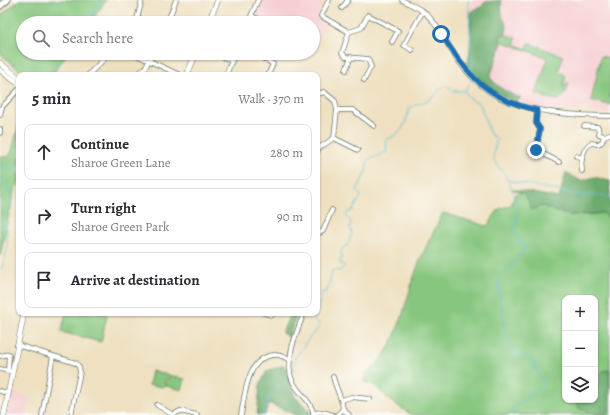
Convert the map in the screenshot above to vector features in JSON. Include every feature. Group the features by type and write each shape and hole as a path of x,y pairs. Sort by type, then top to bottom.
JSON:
{"highway":[{"path":"0,6 7,0"}],"main road":[{"path":"211,16 218,0"},
{"path":"188,72 193,60"},
{"path":"0,63 16,76"},
{"path":"0,70 16,82"},
{"path":"4,415 10,371 23,316"}],"street":[{"path":"138,16 142,0"},
{"path":"170,16 176,0"},
{"path":"252,16 258,0"},
{"path":"329,0 321,16 349,32 361,28 368,15 398,31 392,42"},
{"path":"342,8 348,0"},
{"path":"402,0 423,11 430,18 475,80 506,101 516,106 537,110 584,116 610,116"},
{"path":"412,50 404,45 423,11"},
{"path":"349,32 342,53 346,57 368,59 371,68 364,80"},
{"path":"346,70 351,57"},
{"path":"91,72 103,60"},
{"path":"266,60 273,64 269,72"},
{"path":"140,72 149,61 173,72"},
{"path":"227,72 232,61"},
{"path":"0,115 2,107 16,92"},
{"path":"320,93 324,92 335,101 337,110 334,138"},
{"path":"337,110 352,110 374,126"},
{"path":"537,110 536,123 540,129 536,150 559,162"},
{"path":"584,126 598,127 599,134 604,136 610,134"},
{"path":"582,171 580,164 586,146 591,143 598,144 602,142 604,136"},
{"path":"334,138 358,150"},
{"path":"320,147 334,138"},
{"path":"576,156 582,158"},
{"path":"320,232 323,231 332,210"},
{"path":"303,316 289,359 292,381 310,403 314,414 324,412 333,415"},
{"path":"17,345 76,363 80,369 71,415"},
{"path":"0,356 9,354 10,371 0,369"},
{"path":"241,415 246,386 254,367 261,359 275,354 289,359"},
{"path":"42,415 54,356"},
{"path":"333,377 336,388 342,400 343,409 349,415"},
{"path":"0,391 7,393"},
{"path":"342,400 351,397 370,399"},
{"path":"157,405 173,415 180,411 196,415"},
{"path":"336,415 343,409"}],"shaded area":[{"path":"260,0 325,1 317,15 319,16 253,16"},
{"path":"471,0 610,0 610,113 591,113 586,108 580,108 579,112 575,112 529,106 500,95 481,82 474,76 469,10 473,2"},
{"path":"320,17 328,21 320,33"},
{"path":"11,393 30,397 27,415 7,415"}],"green space":[{"path":"19,0 106,0 95,16 16,16 16,60 63,60 53,72 22,72 0,53 0,16"},
{"path":"501,0 502,16 507,26 506,33 499,38 502,43 490,77 504,90 521,98 516,102 493,91 480,81 464,61 468,63 470,50 471,11 481,7 485,2"},
{"path":"504,34 516,38 515,44 526,49 529,43 563,56 559,70 566,76 563,87 569,82 564,95 561,98 554,100 536,94 548,58 503,42 498,38"},
{"path":"601,56 610,58 610,105 591,101"},
{"path":"16,135 16,188 14,191 0,256 0,156 8,157 12,151"},
{"path":"566,172 581,181 594,177 610,181 610,220 604,213 569,215 543,206 530,210 529,202 526,196 512,189 559,198"},
{"path":"522,192 538,204 551,210 570,215 604,213 610,220 610,415 412,415 392,402 374,385 364,382 365,374 377,364 387,351 394,337 420,260 443,213 487,226 499,209 511,205 515,194"},
{"path":"65,316 107,316 101,342 61,332"},
{"path":"289,316 296,316 289,337 282,333"},
{"path":"284,365 295,397 310,410 310,415 295,415 268,403 265,415 257,415 260,384 267,371"},
{"path":"610,370 610,413 602,414 581,410 576,403 598,403 598,377 603,371"},
{"path":"152,371 167,374 164,387 149,385"},
{"path":"169,375 185,379 182,390 166,386"}],"waterway":[{"path":"92,16 102,0"},
{"path":"468,0 473,74"},
{"path":"55,72 63,60"},
{"path":"469,84 465,91 471,100 480,104 490,134 497,139 494,160 507,178 513,192 517,215 514,228 520,243 527,246 516,261 500,276 498,285 506,337 517,356 526,355 532,360 543,382 542,386 521,402 511,415"},
{"path":"320,302 323,291 325,293 328,288 333,270 340,271 345,265 341,264 339,261 342,259 341,251 343,247 347,246 352,233 350,228 351,221 346,216 347,213 353,210 361,196 357,190 366,172 368,160 387,152 386,140 400,131 405,123 410,108 431,99 440,88 449,87 454,91 464,91"},
{"path":"0,172 4,169 16,167"},
{"path":"0,180 8,188 12,198 11,209 6,219 7,251 0,270"},
{"path":"507,180 578,195 596,195 610,198"},
{"path":"294,371 295,358 310,337 321,325 315,321 314,316"},
{"path":"264,415 270,395 286,381"}],"route":[{"path":"441,34 461,63 479,83 495,95 516,106 537,110 536,123 540,129 536,150"}]}
